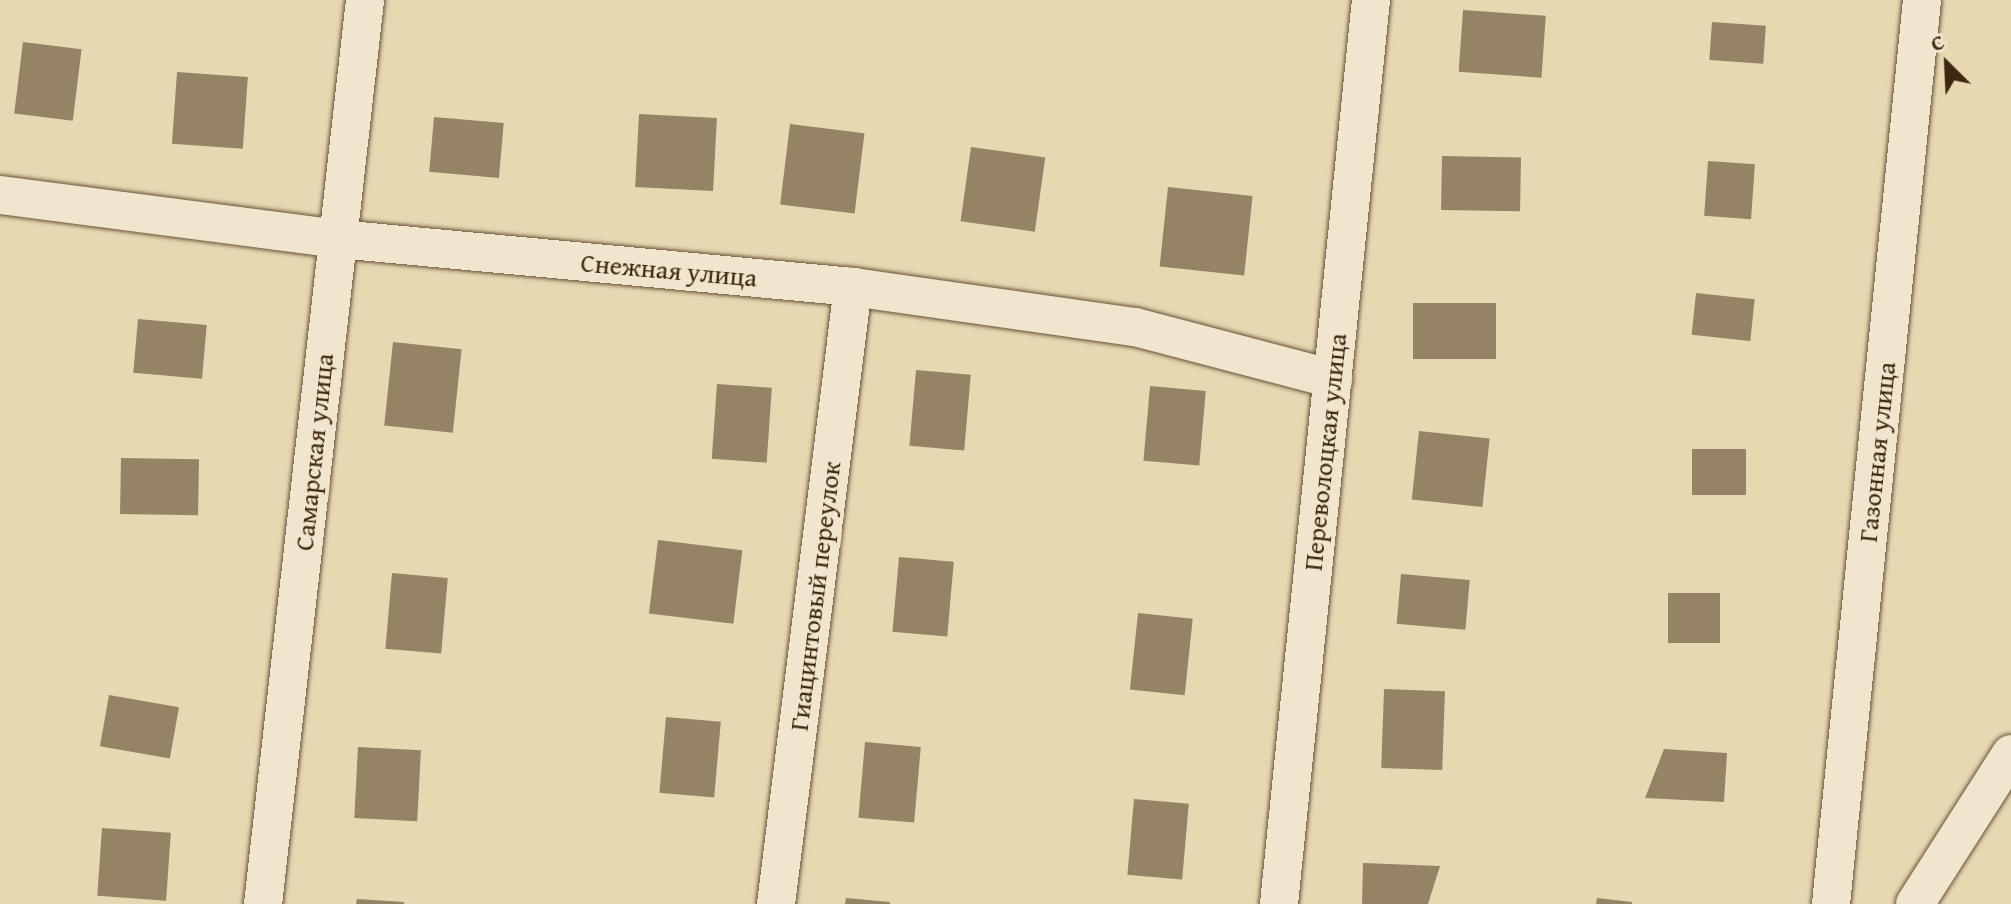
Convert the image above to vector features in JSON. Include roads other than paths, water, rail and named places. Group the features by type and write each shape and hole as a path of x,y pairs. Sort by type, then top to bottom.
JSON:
{"street":[{"name":"Самарская улица","path":"263,904 365,0"},
{"name":"Переволоцкая улица","path":"1279,904 1371,0"},
{"name":"Газонная улица","path":"1831,904 1922,0"},
{"name":"Снежная улица","path":"0,195 338,239 853,287 1135,327 1333,379"},
{"name":"Гиацинтовый переулок","path":"776,904 853,287"},
{"path":"1915,904 2011,754"}]}
